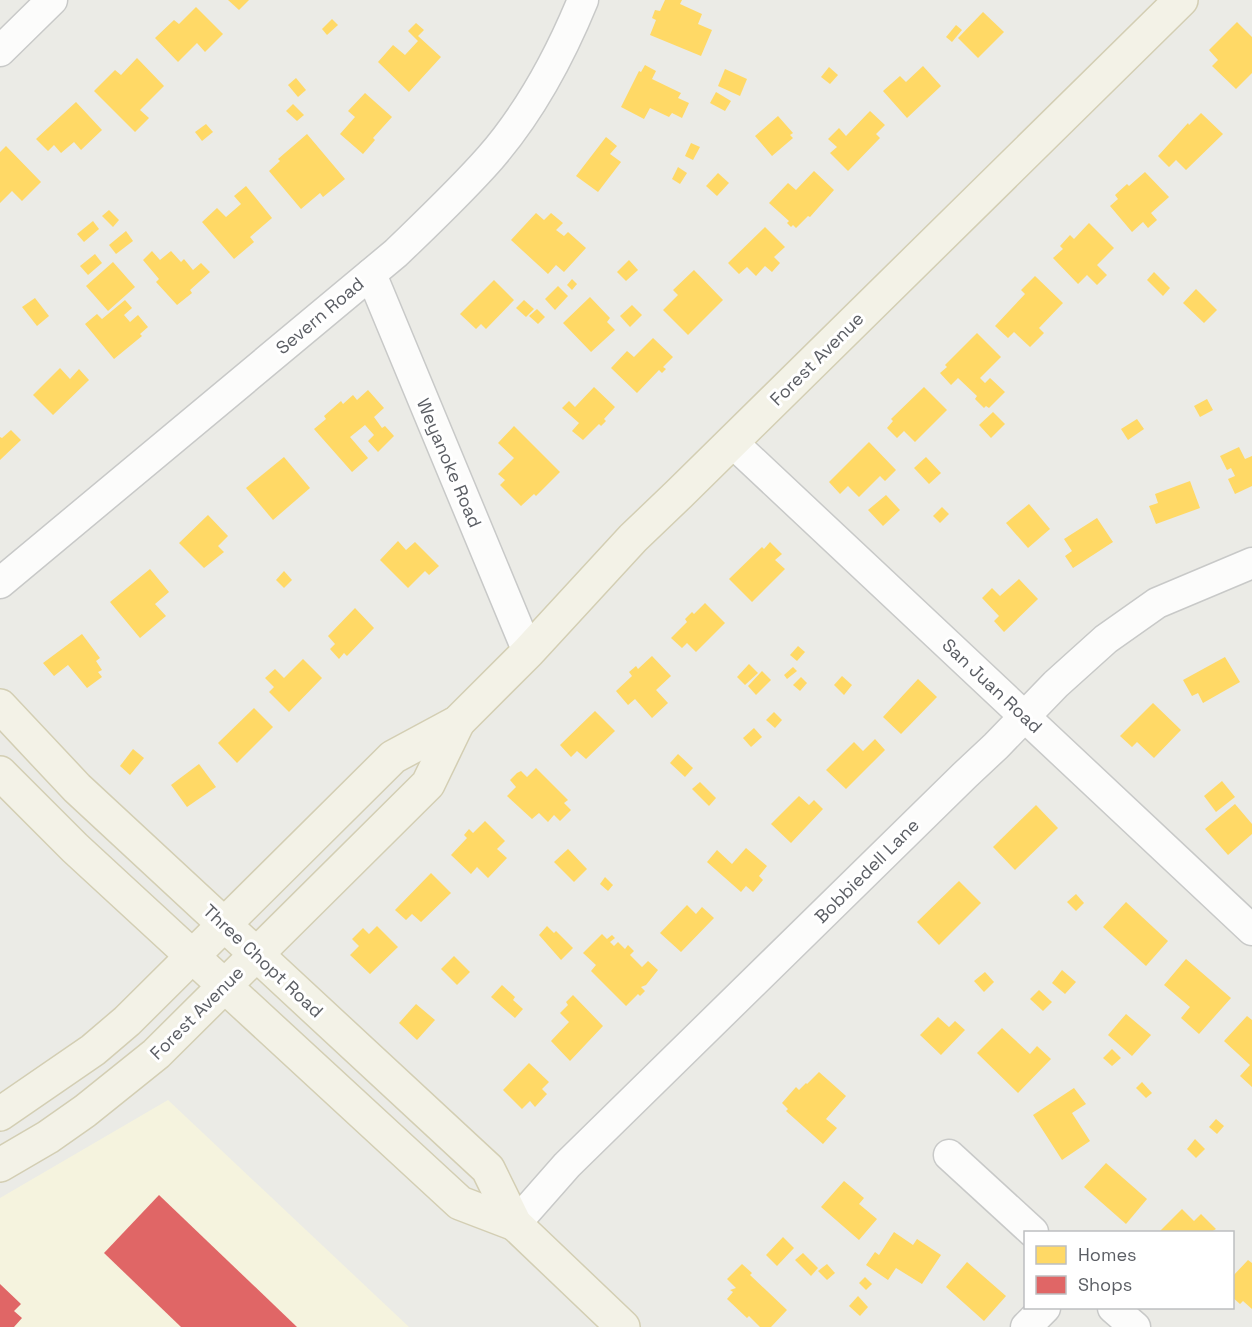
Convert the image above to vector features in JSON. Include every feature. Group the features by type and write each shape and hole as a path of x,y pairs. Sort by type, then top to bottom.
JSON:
{"main road":[{"name":"Forest Avenue","path":"0,1114 93,1050 127,1021 393,757 458,722 633,538 1181,0"},
{"name":"Three Chopt Road","path":"0,706 77,788 488,1169 514,1224 623,1327"},
{"name":"Forest Avenue","path":"0,1165 48,1137 114,1089 156,1054 428,784 458,722"},
{"name":"Three Chopt Road","path":"0,773 67,841 460,1203 514,1224"}],"street":[{"path":"0,51 52,0"},
{"name":"Severn Road","path":"0,583 396,253 455,196 492,156 517,123 543,82 572,28 583,0"},
{"name":"Weyanoke Road","path":"370,274 528,651"},
{"name":"San Juan Road","path":"732,442 1252,930"},
{"name":"Bobbiedell Lane","path":"514,1224 567,1165 1056,684 1106,639 1157,603 1252,563"},
{"path":"949,1155 1031,1231"},
{"path":"1026,1327 1044,1309"},
{"path":"1114,1309 1135,1327"}],"shaded area":[{"path":"168,1100 409,1327 0,1327 0,1198"}],"building: Homes":[{"path":"228,0 249,0 239,10"},
{"path":"665,0 682,0 680,4 702,14 698,24 712,30 701,56 650,35 656,20 652,18 655,10 660,11"},
{"path":"196,7 223,34 205,52 197,43 178,62 155,38 174,20 179,24"},
{"path":"983,12 1004,32 978,58 958,38"},
{"path":"332,19 338,25 327,35 322,29"},
{"path":"1237,22 1252,37 1252,73 1236,89 1212,66 1218,60 1209,50"},
{"path":"416,23 424,30 418,36 441,57 409,92 378,62 393,45 405,55 418,41 408,31"},
{"path":"956,25 962,30 952,42 946,37"},
{"path":"137,58 164,86 140,110 149,118 135,132 94,91 115,70 121,75"},
{"path":"645,65 656,71 652,79 681,93 678,98 689,103 682,118 672,113 669,117 650,108 644,119 621,107 639,71 641,72"},
{"path":"923,66 941,86 907,118 883,91 900,76 906,82"},
{"path":"829,67 838,75 830,84 821,77"},
{"path":"725,69 747,79 740,96 718,86"},
{"path":"296,78 306,90 298,97 288,85"},
{"path":"716,92 731,101 725,111 710,103"},
{"path":"365,93 392,117 373,138 375,140 363,154 340,134 355,117 348,111"},
{"path":"76,102 102,130 81,150 74,142 61,153 54,145 48,151 36,139"},
{"path":"293,104 304,115 297,121 286,111"},
{"path":"870,111 885,125 876,134 880,138 848,171 830,153 837,147 828,139 839,128 846,136"},
{"path":"1201,113 1223,134 1186,170 1176,160 1169,167 1158,156 1188,123 1189,125"},
{"path":"778,116 793,133 790,135 793,138 772,156 755,136"},
{"path":"206,124 213,132 202,141 195,132"},
{"path":"307,134 345,179 323,197 320,193 301,209 269,171 280,161 278,159"},
{"path":"606,137 617,146 610,154 621,162 598,192 576,176"},
{"path":"691,143 700,147 693,160 685,156"},
{"path":"6,146 41,182 22,201 12,191 0,203 0,152"},
{"path":"678,167 687,173 680,184 672,179"},
{"path":"814,171 834,190 810,217 808,216 796,228 793,225 791,227 787,223 789,221 769,203 788,183 796,190"},
{"path":"1145,172 1169,197 1151,213 1157,220 1148,228 1143,222 1132,232 1110,206 1118,199 1115,195"},
{"path":"718,173 729,183 717,196 706,186"},
{"path":"246,186 272,218 250,237 254,242 234,259 202,222 217,208 226,217 241,204 234,196"},
{"path":"109,210 119,220 113,227 102,216"},
{"path":"536,213 544,220 551,213 563,223 556,230 564,236 568,232 586,248 564,272 556,265 548,274 511,240"},
{"path":"93,221 99,229 84,242 77,234"},
{"path":"1089,223 1114,248 1097,265 1107,275 1097,285 1087,275 1078,284 1053,258 1063,249 1060,246 1070,235 1074,239"},
{"path":"765,227 785,247 774,257 780,263 772,272 765,266 756,276 747,267 739,274 728,263"},
{"path":"126,231 133,241 116,254 109,245"},
{"path":"152,251 160,260 171,251 181,262 184,259 193,270 201,263 210,272 190,290 192,293 177,305 156,282 159,279 143,260"},
{"path":"95,254 102,263 88,275 80,266"},
{"path":"629,260 638,270 626,281 617,272"},
{"path":"113,262 135,287 108,311 86,286"},
{"path":"694,270 723,300 688,335 663,310 678,295 673,290"},
{"path":"1154,272 1170,288 1163,296 1147,280"},
{"path":"1035,276 1063,303 1039,328 1044,333 1030,347 1014,332 1008,338 995,326 1025,294 1021,290"},
{"path":"572,279 577,284 572,290 567,285"},
{"path":"494,280 514,300 486,329 481,324 476,329 460,314"},
{"path":"558,286 568,296 555,310 545,299"},
{"path":"1196,289 1217,310 1204,323 1183,303"},
{"path":"590,297 610,318 607,322 615,330 591,352 563,323"},
{"path":"35,298 49,316 37,326 22,307"},
{"path":"125,300 132,308 124,315 130,322 138,315 148,327 140,334 142,336 114,359 85,324 97,314 102,319"},
{"path":"524,300 534,309 526,317 516,308"},
{"path":"632,305 642,315 630,327 620,316"},
{"path":"537,309 545,317 538,324 529,316"},
{"path":"977,333 1001,357 980,378 985,383 990,378 1005,392 989,408 986,406 984,408 975,399 977,396 958,378 951,385 940,373"},
{"path":"653,338 673,357 663,367 666,369 662,373 659,370 637,393 611,368 627,351 634,357"},
{"path":"60,368 70,379 79,369 89,380 53,415 33,395"},
{"path":"594,387 615,407 604,419 606,421 601,426 599,424 583,440 572,431 579,423 562,408 569,401 575,407"},
{"path":"924,387 947,410 915,442 904,431 897,438 887,428 893,421 891,419"},
{"path":"368,390 384,408 374,417 382,428 385,426 394,436 378,452 368,441 374,435 365,425 350,437 368,458 352,472 314,429 326,419 324,416 341,401 343,404 353,395 357,400"},
{"path":"1207,399 1213,410 1200,417 1194,406"},
{"path":"993,412 1005,424 991,438 979,425"},
{"path":"1137,419 1144,429 1128,440 1121,429"},
{"path":"514,426 560,472 536,496 534,494 521,506 500,485 505,480 498,474 514,458 498,443"},
{"path":"11,430 21,440 0,460 0,437 2,438"},
{"path":"869,442 896,470 885,481 880,476 859,497 848,486 840,494 829,482"},
{"path":"1239,447 1245,459 1252,456 1252,486 1235,494 1228,479 1235,476 1231,468 1227,470 1220,456"},
{"path":"284,457 310,488 273,520 246,488"},
{"path":"926,457 941,473 929,484 914,468"},
{"path":"1190,481 1200,508 1156,524 1149,506 1158,503 1155,494"},
{"path":"886,495 900,510 883,526 868,510"},
{"path":"1029,504 1050,529 1028,548 1006,523"},
{"path":"942,507 949,514 940,523 933,516"},
{"path":"208,515 228,536 218,546 224,552 204,568 179,543"},
{"path":"1097,518 1113,542 1073,568 1065,556 1072,551 1064,539"},
{"path":"398,541 406,550 415,542 439,566 429,575 425,571 408,588 380,560"},
{"path":"770,542 782,554 775,560 785,569 752,602 729,579"},
{"path":"150,569 169,592 155,604 166,616 140,638 110,602"},
{"path":"284,571 292,580 284,588 276,580"},
{"path":"1019,579 1038,599 1004,632 994,621 999,616 982,598 992,588 1000,596"},
{"path":"705,603 725,623 696,652 687,643 682,648 671,638 687,622 685,619"},
{"path":"355,608 374,628 347,656 344,653 339,659 330,649 335,644 328,636"},
{"path":"82,634 100,658 96,661 102,670 98,672 102,677 87,688 68,665 54,676 43,663"},
{"path":"798,646 805,652 797,661 790,655"},
{"path":"652,656 671,676 656,690 668,703 652,718 635,699 628,705 616,691 632,676 629,672 636,666 638,669"},
{"path":"1225,657 1240,682 1203,703 1198,693 1192,696 1183,680"},
{"path":"303,659 322,678 289,712 269,692 274,687 265,678 275,669 284,678"},
{"path":"749,664 758,673 745,685 737,677"},
{"path":"793,667 797,671 787,679 784,675"},
{"path":"762,671 771,680 756,695 748,686"},
{"path":"842,676 852,685 844,695 834,685"},
{"path":"801,677 807,683 800,691 793,685"},
{"path":"918,679 937,697 901,734 883,717"},
{"path":"1153,703 1181,730 1154,758 1137,742 1132,747 1120,736"},
{"path":"254,708 273,727 237,763 218,743"},
{"path":"595,711 615,731 586,759 577,751 571,757 560,745"},
{"path":"774,712 782,720 775,728 766,720"},
{"path":"754,728 762,737 751,747 743,738"},
{"path":"875,739 885,750 846,789 826,770 854,742 863,751"},
{"path":"133,749 144,758 130,775 120,766"},
{"path":"678,754 693,768 685,777 670,763"},
{"path":"199,764 216,787 187,807 171,785"},
{"path":"536,768 568,800 564,803 571,810 560,821 554,815 548,822 539,813 532,819 507,796 516,787 510,780 517,773 521,771 527,777"},
{"path":"1222,781 1235,797 1216,812 1204,796"},
{"path":"700,782 716,798 709,806 692,789"},
{"path":"799,796 809,805 814,800 823,809 791,843 771,824"},
{"path":"1235,804 1252,824 1252,834 1228,855 1205,829"},
{"path":"1036,805 1058,828 1015,870 993,847"},
{"path":"485,821 505,841 497,849 507,858 488,878 477,867 471,874 451,855 467,838 464,835 469,829 473,833"},
{"path":"746,848 767,866 759,876 763,880 753,892 746,886 741,892 707,862 717,850 732,864"},
{"path":"568,849 587,869 574,882 554,862"},
{"path":"431,873 451,893 421,922 412,914 406,920 395,910"},
{"path":"605,877 613,885 608,891 600,884"},
{"path":"959,881 981,903 939,945 917,922"},
{"path":"1076,894 1084,903 1076,911 1067,902"},
{"path":"1126,902 1168,941 1146,966 1103,927"},
{"path":"687,905 696,914 702,907 714,918 681,952 660,933"},
{"path":"377,926 398,947 370,974 350,955 359,946 352,939 363,928 369,934"},
{"path":"547,926 554,933 556,931 573,948 561,960 539,935"},
{"path":"602,934 607,939 612,935 615,938 610,942 614,946 618,942 625,949 628,945 634,951 630,955 642,967 648,961 658,970 646,985 641,987 645,991 640,996 638,994 626,1006 591,971 596,965 583,953"},
{"path":"454,956 470,972 457,985 441,969"},
{"path":"1186,959 1231,998 1199,1034 1181,1018 1190,1007 1164,985"},
{"path":"1062,970 1076,982 1065,994 1052,983"},
{"path":"985,972 994,982 984,992 974,981"},
{"path":"502,985 515,997 513,1000 523,1009 515,1018 491,997"},
{"path":"1039,990 1052,1002 1043,1011 1030,999"},
{"path":"573,995 603,1026 570,1061 551,1041 569,1022 560,1013 568,1005 566,1002"},
{"path":"416,1004 435,1020 417,1040 399,1023"},
{"path":"1126,1014 1151,1035 1132,1056 1108,1035"},
{"path":"1247,1016 1252,1020 1252,1087 1240,1076 1250,1065 1224,1041"},
{"path":"938,1017 949,1027 955,1021 965,1030 941,1055 920,1035"},
{"path":"1002,1028 1030,1054 1037,1046 1051,1059 1018,1093 977,1053"},
{"path":"1112,1049 1121,1058 1112,1066 1103,1058"},
{"path":"529,1063 549,1082 542,1089 547,1094 535,1107 530,1101 522,1109 503,1090"},
{"path":"819,1072 846,1096 826,1119 837,1128 823,1144 786,1111 788,1109 782,1103 796,1087 799,1090"},
{"path":"1142,1082 1152,1093 1146,1098 1136,1088"},
{"path":"1074,1088 1086,1104 1072,1113 1090,1141 1062,1160 1033,1115"},
{"path":"1216,1119 1224,1126 1217,1134 1209,1127"},
{"path":"1195,1139 1205,1149 1196,1158 1187,1149"},
{"path":"1106,1163 1147,1199 1126,1224 1084,1187"},
{"path":"844,1181 864,1198 859,1204 877,1219 859,1240 821,1207"},
{"path":"1182,1209 1194,1221 1201,1214 1216,1229 1213,1231 1160,1231"},
{"path":"894,1232 913,1245 917,1239 941,1255 922,1284 896,1268 888,1280 866,1265 875,1252 879,1255"},
{"path":"783,1237 794,1248 777,1266 766,1255"},
{"path":"803,1253 818,1268 811,1276 795,1260"},
{"path":"1248,1260 1252,1263 1252,1309 1243,1301 1240,1304 1234,1299 1234,1275"},
{"path":"967,1262 1006,1296 984,1321 946,1287"},
{"path":"742,1264 752,1273 750,1275 787,1310 771,1327 760,1327 727,1299 733,1292 730,1290 736,1288 727,1279"},
{"path":"827,1264 835,1273 827,1280 818,1271"},
{"path":"865,1277 872,1284 866,1290 859,1283"},
{"path":"858,1296 868,1307 860,1316 849,1306"}],"building: Shops":[{"path":"159,1195 297,1327 181,1327 104,1253"},
{"path":"0,1284 21,1304 14,1311 22,1318 14,1327 0,1327"}]}
